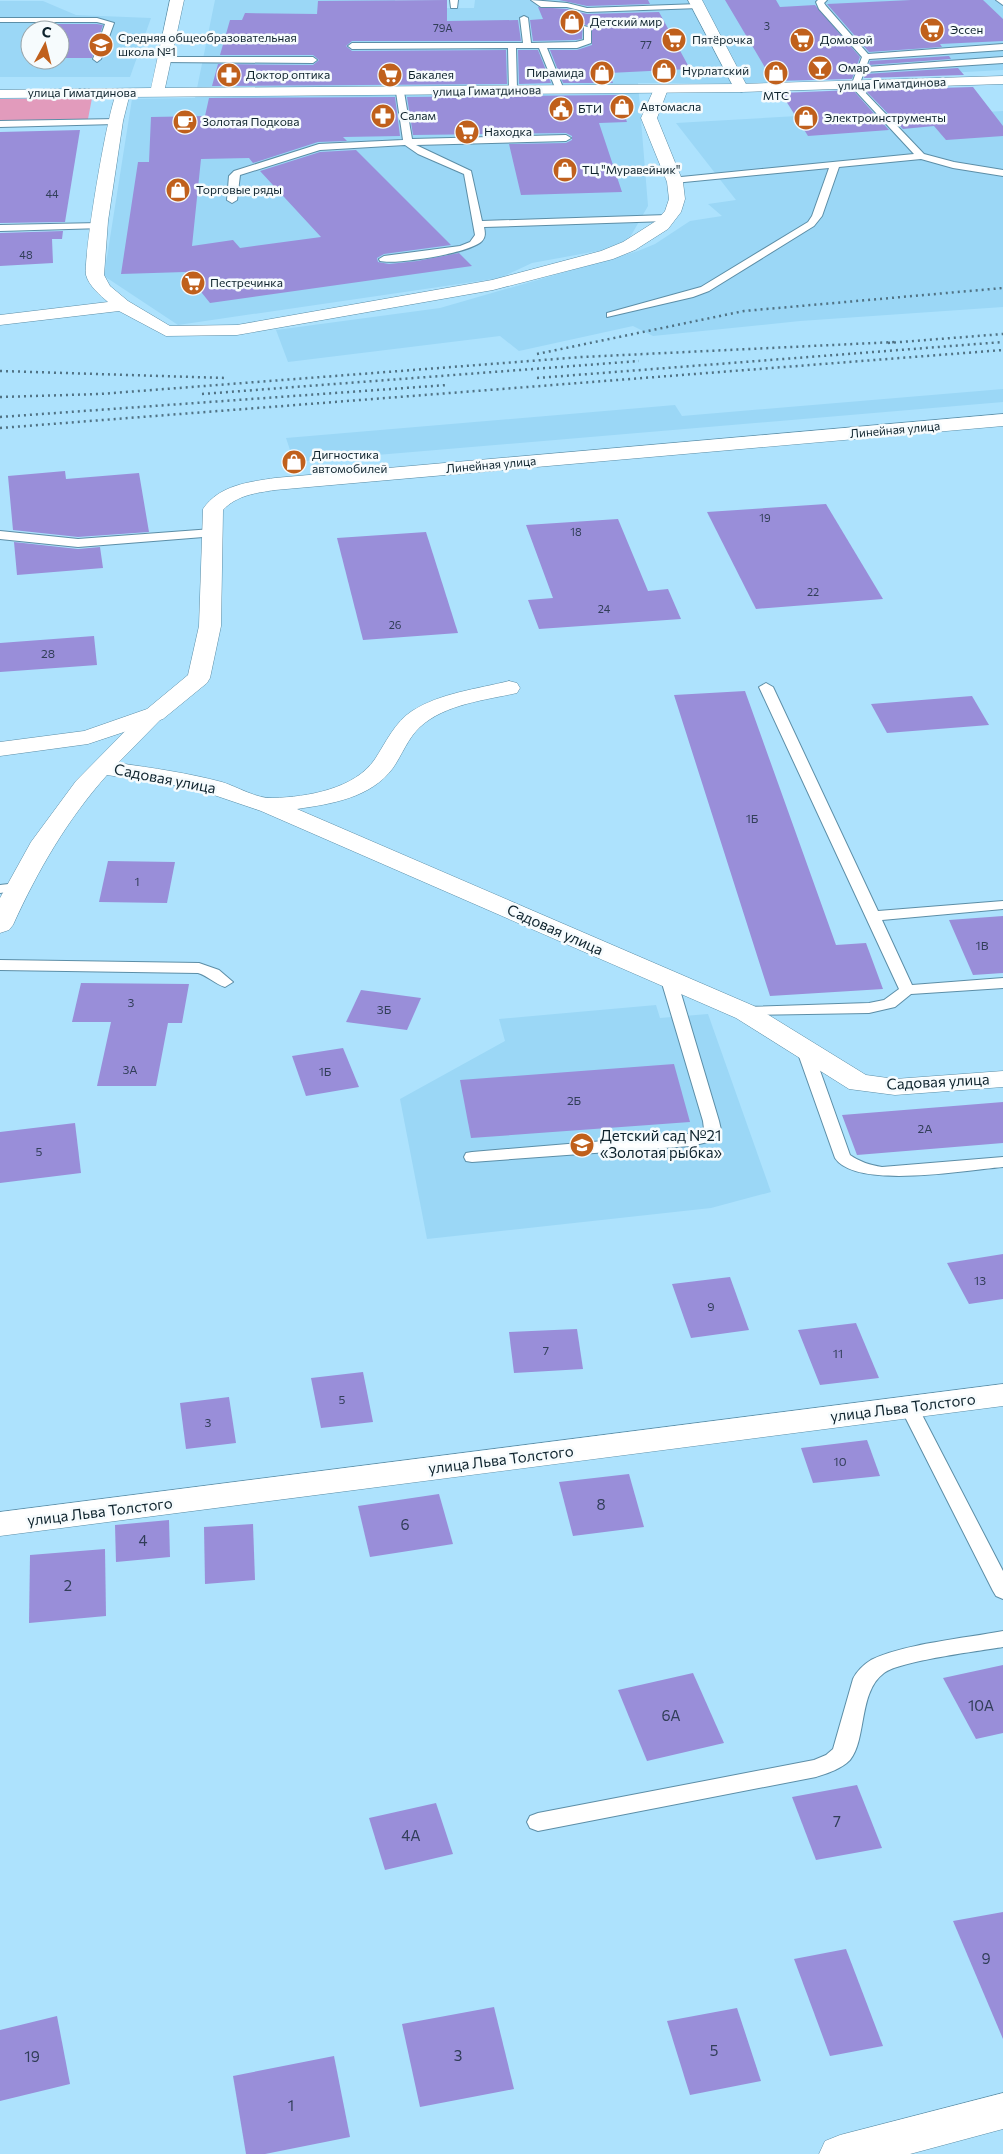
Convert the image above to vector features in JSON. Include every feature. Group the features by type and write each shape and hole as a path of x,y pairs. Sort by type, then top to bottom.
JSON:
{"street":[{"path":"157,93 177,0"},
{"path":"697,3 741,88"},
{"name":"улица Гиматдинова","path":"0,94 741,88 1003,80"},
{"path":"123,93 115,121 95,275 104,289 122,304 166,331 237,330 493,286 607,255 648,236 667,218 677,199 674,180 649,118 661,89"},
{"path":"0,320 62,314 122,304"},
{"name":"Линейная улица","path":"0,925 8,888 64,812 101,767 155,714 199,678 210,626 213,509 221,499 236,491 275,484 1003,420"},
{"path":"269,806 326,798 361,784 378,771 412,721 445,704 509,688"},
{"path":"0,749 88,737 155,714"},
{"name":"Садовая улица","path":"101,767 174,778 216,788 269,806 746,1012 859,1083 896,1087 1003,1079"},
{"name":"улица Льва Толстого","path":"0,1524 1003,1395"},
{"path":"840,2154 1003,2111"}],"lane":[{"path":"535,0 541,5 566,5 587,10 697,3"},
{"path":"824,0 820,2 822,7 866,57"},
{"path":"1000,0 1003,3"},
{"path":"524,18 526,45"},
{"path":"0,20 97,20 110,23 97,59"},
{"path":"352,46 587,43 587,28"},
{"path":"512,45 513,90"},
{"path":"542,45 560,90"},
{"path":"866,57 1003,47"},
{"path":"866,57 855,86 921,156"},
{"path":"164,60 313,60"},
{"path":"861,70 1003,60"},
{"path":"384,260 464,248 478,241 481,236 468,173 445,160 419,152 408,143 400,92"},
{"path":"0,124 115,121"},
{"path":"232,200 234,176 250,167 331,145 566,138"},
{"path":"674,180 921,156 953,165 1003,173"},
{"path":"612,314 689,295 705,288 811,224 817,216 834,165"},
{"path":"478,224 667,218"},
{"path":"0,228 100,226"},
{"path":"0,535 78,543 212,533"},
{"path":"766,687 908,990"},
{"path":"874,916 1003,905"},
{"path":"0,965 199,968 214,973 225,982"},
{"path":"472,1157 691,1141 706,1137 713,1130 669,980"},
{"path":"746,1012 869,1008 889,1004 908,990 1003,984"},
{"path":"804,1048 843,1158 852,1165 865,1170 882,1172 1003,1162"},
{"path":"909,1407 1003,1591"},
{"path":"538,1822 816,1768 834,1761 843,1753 863,1680 878,1666 902,1658 1003,1639"}],"shaded area":[{"path":"215,0 395,0 395,8 474,8 475,0 1003,0 1003,70 756,83 638,83 648,206 625,246 532,263 500,278 178,325 104,276 132,99 195,98"},
{"name":"Средняя общеобразовательная школа №1","path":"0,1 43,1 76,15 151,18 130,77 0,77"},
{"path":"92,98 88,119 0,121 0,99"},
{"path":"921,109 929,115 1003,111 1003,307 800,321 653,336 633,326 519,351 500,336 288,362 276,330 440,308 638,251 655,244 690,221 722,216 708,204 736,200 676,123"},
{"path":"1003,389 1003,402 294,462 286,438 675,405 682,416"},
{"name":"Детский сад №21 «Золотая рыбка»","path":"656,1005 660,1018 708,1014 771,1192 711,1208 427,1239 400,1099 505,1041 499,1019"}],"building":[{"path":"447,0 447,21 518,20 521,41 352,41 346,46 352,51 506,50 507,84 212,86 218,64 313,65 319,60 313,55 220,55 230,20 242,20 245,13 317,14 318,1"},
{"path":"559,0 648,0 650,4 587,6"},
{"path":"725,0 776,0 780,7 815,5 860,57 852,79 773,81"},
{"name":"Эссен","path":"911,0 983,0 1003,19 1003,41 940,44 942,47 869,52 827,4"},
{"path":"538,7 567,9 587,14 659,12 690,69 609,73 613,83 563,83 550,50 577,50 592,45 592,27 583,24 582,39 533,41 530,20 543,19"},
{"path":"70,24 103,25 92,58 70,58"},
{"path":"518,50 538,50 551,83 519,84"},
{"path":"949,56 951,59 869,65 870,61"},
{"path":"958,68 964,75 864,78 865,74"},
{"path":"973,87 1003,126 1003,136 946,140 934,126 903,129 865,90"},
{"path":"853,90 889,130 808,136 781,93"},
{"path":"617,95 627,122 599,123 622,192 521,195 509,144 566,143 572,140 572,136 566,133 413,135 407,97"},
{"path":"395,97 400,136 343,137 347,141 318,142 253,163 249,158 201,159 192,246 233,240 240,248 321,237 260,171 320,152 356,150 451,245 384,254 377,258 378,262 389,264 417,261 459,253 472,266 210,303 185,272 121,274 138,162 149,162 151,117 205,116 209,98"},
{"path":"80,130 65,222 0,223 0,132"},
{"path":"63,231 62,239 52,239 53,263 0,266 0,233"},
{"path":"65,471 66,479 139,473 149,532 78,537 13,530 8,476"},
{"path":"826,504 883,599 756,609 707,512"},
{"path":"618,519 648,591 668,589 681,619 539,629 528,600 553,598 526,525"},
{"path":"426,532 458,633 363,640 337,538"},
{"path":"14,542 78,549 100,547 103,568 17,575"},
{"path":"94,636 97,665 0,672 0,643"},
{"path":"745,691 836,945 866,943 883,989 770,996 674,695"},
{"path":"972,696 989,725 887,733 871,704"},
{"path":"108,861 175,862 167,903 99,902"},
{"path":"1003,916 1003,973 973,975 949,920"},
{"path":"81,983 189,984 182,1023 168,1023 156,1086 97,1086 111,1022 72,1022"},
{"path":"361,990 421,998 407,1030 346,1022"},
{"path":"343,1048 359,1087 306,1096 292,1056"},
{"path":"674,1064 690,1122 471,1138 460,1080"},
{"path":"1003,1102 1003,1143 857,1155 842,1115"},
{"path":"75,1123 81,1173 0,1183 0,1132"},
{"path":"1003,1254 1003,1299 969,1304 947,1263"},
{"path":"730,1277 749,1330 691,1338 672,1284"},
{"path":"856,1323 879,1378 820,1385 798,1330"},
{"path":"577,1329 583,1369 514,1373 509,1332"},
{"path":"363,1372 373,1422 321,1428 311,1378"},
{"path":"229,1397 236,1443 186,1449 180,1403"},
{"path":"867,1440 880,1476 813,1483 801,1448"},
{"path":"629,1474 644,1527 573,1536 559,1482"},
{"path":"439,1494 453,1544 370,1557 358,1506"},
{"path":"169,1520 170,1557 116,1562 115,1525"},
{"path":"253,1524 255,1580 205,1584 204,1527"},
{"path":"105,1549 106,1616 29,1623 30,1555"},
{"path":"1003,1665 1003,1733 976,1739 943,1678"},
{"path":"693,1673 724,1743 647,1761 618,1690"},
{"path":"857,1785 882,1848 816,1860 792,1797"},
{"path":"436,1803 453,1854 385,1870 369,1818"},
{"path":"1003,1912 1003,2039 953,1921"},
{"path":"846,1949 883,2046 830,2056 794,1959"},
{"path":"494,2007 514,2089 420,2107 402,2024"},
{"path":"737,2008 761,2081 690,2095 667,2021"},
{"path":"57,2016 70,2084 0,2101 0,2030"},
{"path":"334,2056 350,2137 265,2154 246,2154 233,2076"}],"railway":[{"path":"537,354 744,311 1003,288"},
{"path":"888,343 1003,334"},
{"path":"0,397 100,394 582,357 895,342"},
{"path":"537,378 1003,342"},
{"path":"0,428 1003,350"},
{"path":"202,394 639,361"},
{"path":"0,371 226,378"},
{"path":"0,417 447,385"}],"place":[{"name":"Детский мир","path":"572,22"},
{"name":"Эссен","path":"932,30"},
{"name":"Пятёрочка","path":"674,40"},
{"name":"Домовой","path":"802,40"},
{"name":"Средняя общеобразовательная школа №1","path":"101,45"},
{"name":"Омар","path":"820,68"},
{"name":"Нурлатский","path":"664,71"},
{"name":"Пирамида","path":"602,73"},
{"name":"МТС","path":"776,73"},
{"name":"Доктор оптика","path":"229,75"},
{"name":"Бакалея","path":"390,75"},
{"name":"Автомасла","path":"622,107"},
{"name":"БТИ","path":"561,109"},
{"name":"Салам","path":"383,116"},
{"name":"Электроинструменты","path":"806,118"},
{"name":"Золотая Подкова","path":"185,122"},
{"name":"Находка","path":"467,132"},
{"name":"ТЦ \"Муравейник\"","path":"565,170"},
{"name":"Торговые ряды","path":"178,190"},
{"name":"Пестречинка","path":"193,283"},
{"name":"Дигностика автомобилей","path":"294,462"},
{"name":"Детский сад №21 «Золотая рыбка»","path":"582,1145"}]}
